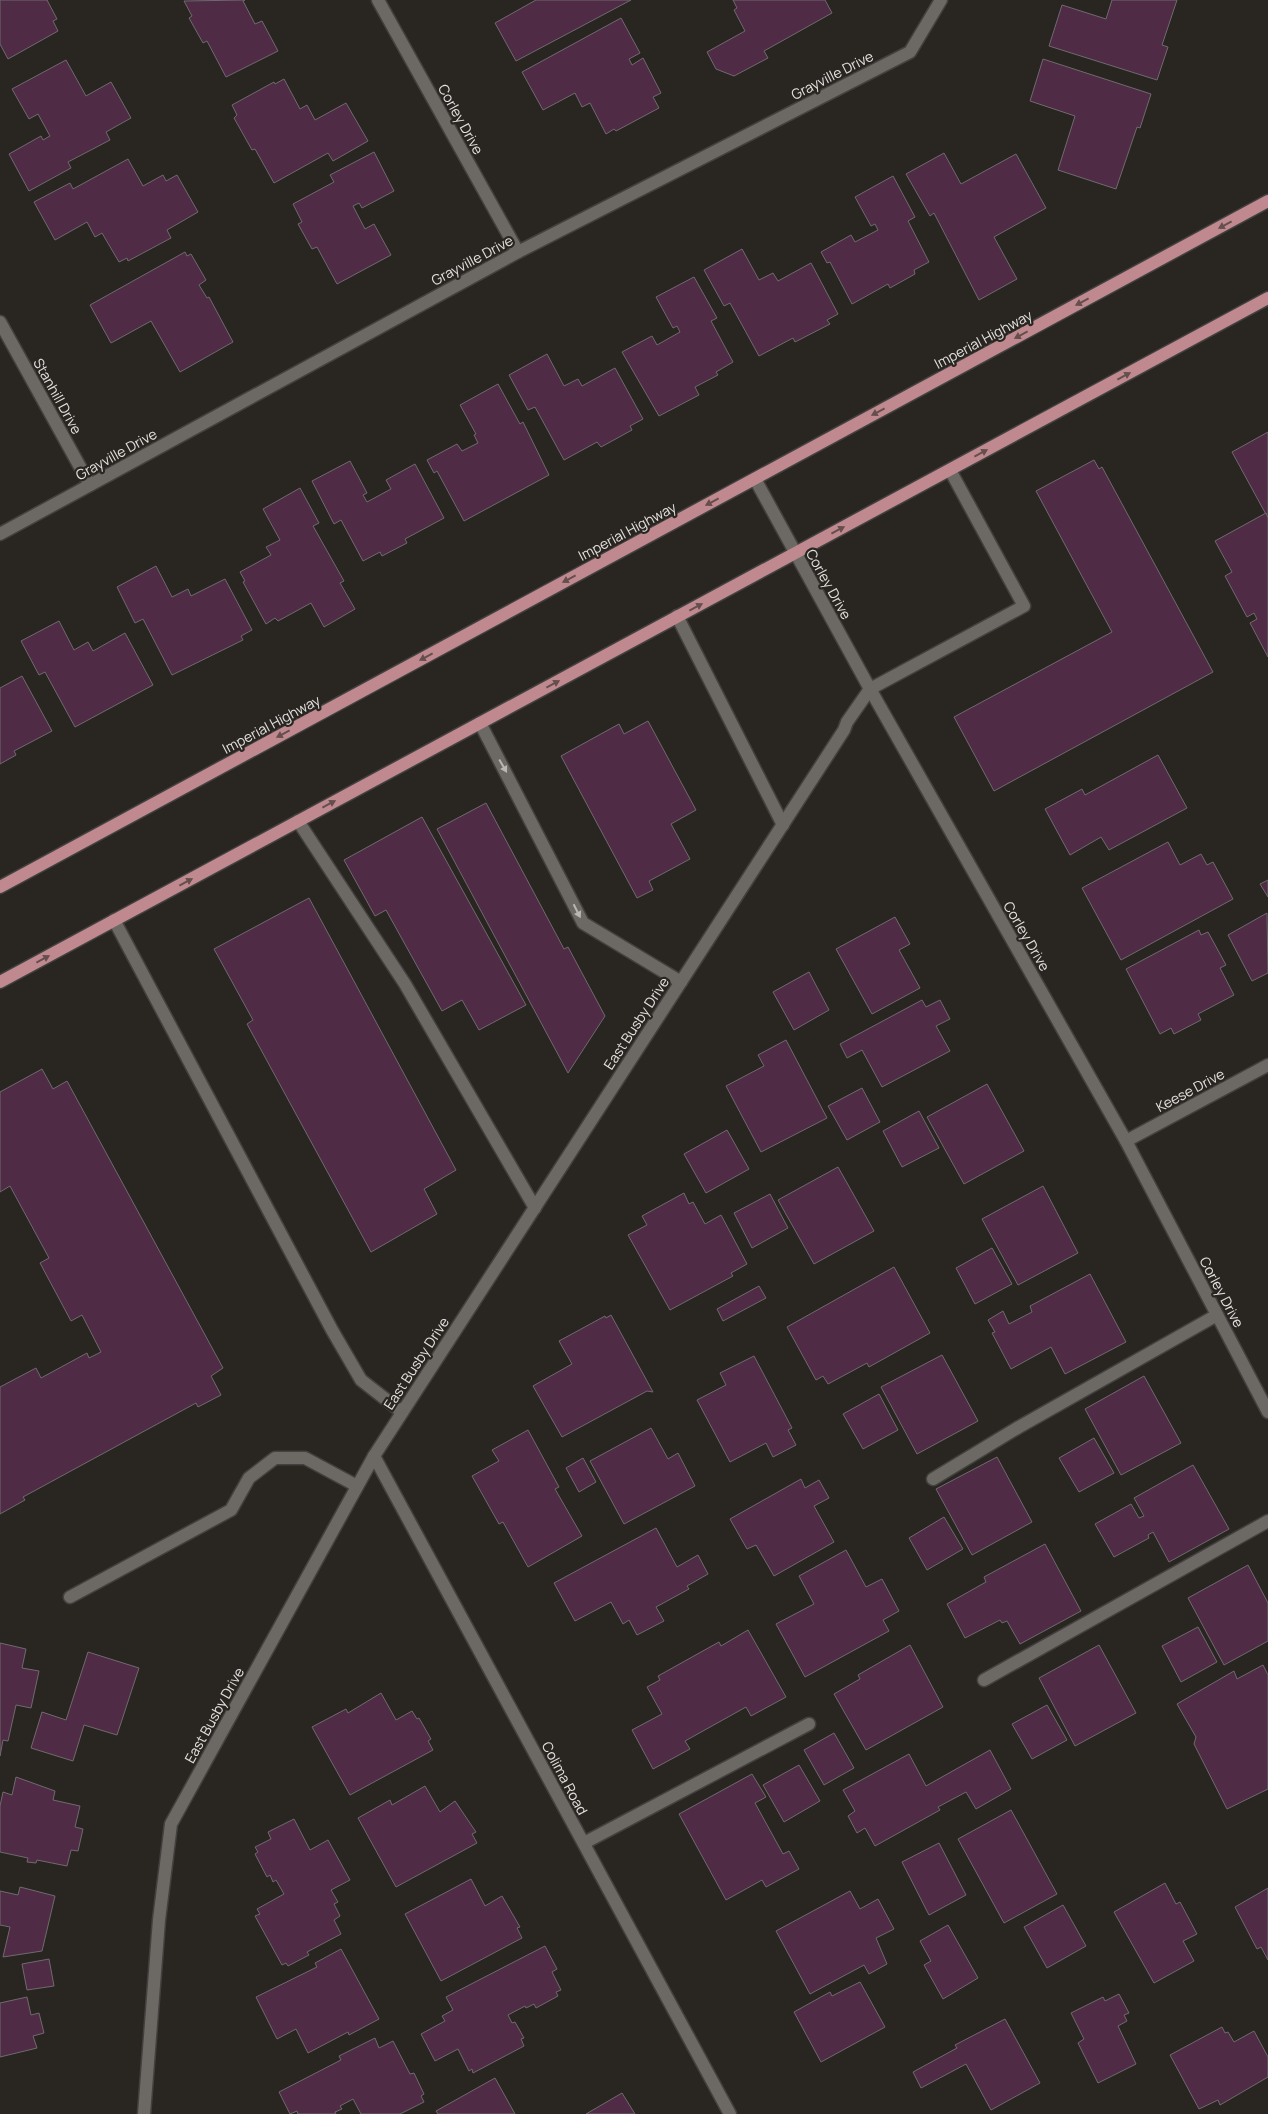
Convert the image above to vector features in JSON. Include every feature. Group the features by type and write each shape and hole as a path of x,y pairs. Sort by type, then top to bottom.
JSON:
{"main road":[{"name":"Imperial Highway","path":"0,887 1268,201"},
{"path":"0,982 1268,298"}],"street":[{"name":"Corley Drive","path":"378,0 518,252"},
{"name":"Grayville Drive","path":"0,534 518,252 910,52 941,0"},
{"name":"Stanhill Drive","path":"0,322 90,485"},
{"path":"870,689 1024,606 950,470"},
{"name":"Corley Drive","path":"755,479 870,689 1126,1141 1268,1412"},
{"path":"677,616 783,824"},
{"name":"East Busby Drive","path":"144,2114 158,1920 171,1824 374,1456 870,689"},
{"path":"480,723 583,923 681,982"},
{"path":"298,821 405,984 535,1208"},
{"path":"114,920 332,1330 361,1380 402,1412"},
{"name":"Keese Drive","path":"1126,1141 1268,1064"},
{"path":"933,1479 1027,1422 1218,1315"},
{"name":"Colima Road","path":"374,1456 730,2114"},
{"path":"70,1597 231,1510 249,1478 275,1458 305,1458 357,1486"},
{"path":"984,1680 1268,1521"},
{"path":"584,1843 809,1724"}],"building":[{"path":"0,0 47,0 57,19 53,21 58,31 8,59 0,44"},
{"path":"245,0 243,1 255,24 262,21 278,51 226,77 207,41 203,43 189,18 192,16 184,1"},
{"path":"536,0 631,0 516,61 495,23"},
{"path":"733,0 825,0 832,13 764,51 768,58 734,76 716,69 707,52 745,31 734,10 737,8"},
{"path":"1112,0 1177,0 1162,45 1168,47 1157,80 1049,46 1062,5 1106,19"},
{"path":"621,18 640,53 629,59 632,65 643,58 661,93 653,97 659,108 616,131 614,129 606,134 590,103 582,107 575,93 543,110 522,72"},
{"path":"1043,59 1151,94 1140,128 1137,127 1116,189 1058,170 1075,116 1030,101"},
{"path":"66,60 86,96 111,82 131,118 106,132 110,140 68,162 71,168 29,191 9,154 41,136 43,140 50,136 38,114 29,119 12,89"},
{"path":"284,79 300,109 307,105 315,120 346,103 368,141 333,161 328,153 274,183 255,149 252,150 234,118 237,115 232,105 274,82 275,84"},
{"path":"374,152 394,191 362,208 359,203 353,206 365,229 374,224 391,255 337,284 317,247 312,249 298,224 302,222 293,204 334,182 330,175"},
{"path":"944,153 961,184 1016,154 1046,208 994,237 1017,279 979,300 934,213 930,216 906,174"},
{"path":"128,159 143,186 163,175 166,181 177,175 198,212 167,230 171,238 128,261 127,258 119,262 102,233 95,237 87,222 55,240 34,202 70,183 73,189"},
{"path":"893,176 915,217 908,221 929,262 914,270 915,274 890,288 888,284 852,304 830,262 827,263 821,252 851,235 855,242 878,230 875,224 871,226 855,197"},
{"path":"742,249 759,280 773,273 778,281 811,263 838,314 827,320 830,324 795,342 793,338 759,356 730,303 724,306 704,270"},
{"path":"185,252 187,256 191,254 206,280 199,285 207,298 209,297 233,342 180,372 151,321 111,343 90,305"},
{"path":"694,277 717,318 711,321 733,362 716,372 718,375 695,387 699,395 659,416 622,352 652,336 657,345 680,332 677,326 673,328 656,297"},
{"path":"547,354 564,386 578,379 582,386 615,368 643,419 630,426 632,430 601,447 597,442 564,460 535,407 528,410 509,375"},
{"path":"498,384 520,424 523,422 549,475 464,521 437,471 434,473 427,460 457,444 462,451 478,443 474,435 476,434 460,405"},
{"path":"1268,432 1268,518 1232,452"},
{"path":"1094,460 1099,469 1102,467 1213,672 994,791 954,717 1112,632 1036,491"},
{"path":"350,461 367,493 363,495 367,502 391,489 386,480 415,464 444,518 405,539 407,543 382,556 380,552 363,561 341,520 334,524 312,481"},
{"path":"300,488 319,523 313,526 344,581 340,583 355,609 324,627 311,603 278,621 275,618 266,624 243,582 245,581 240,572 271,555 266,547 280,540 263,509"},
{"path":"1266,513 1268,518 1268,657 1250,623 1257,619 1254,613 1247,617 1225,576 1232,572 1215,541"},
{"path":"156,566 172,597 188,589 191,596 225,579 252,630 241,636 243,640 172,675 143,619 135,623 117,587"},
{"path":"59,621 74,650 88,642 93,651 125,633 153,685 75,727 45,672 39,675 21,641"},
{"path":"22,676 52,731 14,751 16,755 0,764 0,688"},
{"path":"648,721 696,810 671,824 690,859 649,881 653,890 637,898 561,756 619,724 624,734"},
{"path":"1158,755 1187,808 1109,850 1101,837 1070,855 1045,809 1082,789 1085,795"},
{"path":"486,803 564,949 568,947 605,1016 568,1073 437,829"},
{"path":"422,817 526,1005 479,1030 462,1000 442,1011 386,910 375,916 344,860"},
{"path":"1168,842 1180,865 1201,854 1207,865 1213,862 1233,899 1121,960 1082,888"},
{"path":"1268,880 1268,897 1260,884"},
{"path":"309,898 456,1170 424,1189 437,1214 371,1252 247,1024 253,1020 214,949"},
{"path":"1267,913 1268,973 1252,981 1228,935"},
{"path":"895,917 910,944 899,950 920,988 872,1014 836,949"},
{"path":"1199,930 1201,935 1208,932 1226,965 1220,968 1234,995 1198,1014 1201,1020 1174,1034 1171,1028 1160,1034 1126,969"},
{"path":"809,972 829,1010 794,1030 773,992"},
{"path":"922,1000 926,1007 940,1000 950,1019 936,1026 950,1051 882,1087 862,1050 847,1058 840,1044"},
{"path":"786,1040 827,1118 761,1152 726,1086 764,1066 758,1055"},
{"path":"42,1069 53,1089 67,1081 223,1368 211,1376 221,1395 198,1407 196,1403 23,1497 25,1500 0,1514 0,1387 36,1368 41,1378 87,1353 89,1358 101,1352 82,1315 71,1321 40,1263 49,1258 10,1186 0,1192 0,1092"},
{"path":"987,1084 1024,1151 964,1184 927,1117"},
{"path":"862,1088 880,1122 847,1140 828,1106"},
{"path":"919,1111 939,1148 902,1167 883,1131"},
{"path":"727,1130 749,1169 706,1193 684,1154"},
{"path":"838,1167 874,1231 814,1264 778,1200"},
{"path":"1043,1186 1078,1253 1018,1285 982,1219"},
{"path":"684,1193 689,1204 693,1202 705,1224 721,1215 747,1264 731,1273 733,1276 670,1310 628,1235 647,1225 642,1216"},
{"path":"770,1194 788,1228 752,1248 734,1213"},
{"path":"992,1248 1012,1284 975,1304 956,1268"},
{"path":"894,1267 930,1333 869,1367 867,1363 828,1384 823,1376 816,1380 787,1327"},
{"path":"1090,1274 1126,1342 1065,1374 1051,1347 1011,1369 992,1333 995,1332 988,1320 1003,1311 1009,1324 1032,1312 1030,1306"},
{"path":"759,1286 766,1298 723,1321 717,1309"},
{"path":"611,1315 653,1392 647,1391 562,1437 533,1386 572,1364 559,1341 605,1316 606,1318"},
{"path":"942,1355 978,1421 917,1454 881,1387"},
{"path":"754,1356 792,1428 788,1430 796,1445 773,1457 766,1443 730,1462 697,1400 726,1385 720,1373"},
{"path":"1144,1376 1181,1443 1121,1475 1085,1409"},
{"path":"879,1394 898,1430 863,1449 843,1414"},
{"path":"651,1428 668,1459 678,1453 695,1486 624,1524 590,1461"},
{"path":"528,1430 559,1487 555,1489 582,1536 528,1567 503,1522 499,1524 472,1476 499,1461 492,1450"},
{"path":"1094,1438 1114,1473 1079,1492 1059,1458"},
{"path":"997,1457 1032,1522 972,1555 936,1489"},
{"path":"583,1458 596,1482 579,1492 566,1468"},
{"path":"1193,1465 1229,1529 1169,1562 1153,1532 1148,1535 1149,1538 1114,1557 1095,1524 1131,1504 1139,1518 1144,1516 1134,1498"},
{"path":"801,1479 805,1488 819,1480 829,1498 814,1506 834,1542 774,1576 756,1545 747,1549 730,1519"},
{"path":"944,1517 963,1549 927,1570 909,1538"},
{"path":"656,1528 677,1567 698,1555 708,1574 687,1586 689,1589 656,1607 664,1621 637,1635 629,1620 623,1624 611,1602 575,1621 554,1583"},
{"path":"1045,1544 1081,1611 1020,1644 1007,1621 1002,1623 1000,1620 965,1638 947,1604 986,1582 984,1577"},
{"path":"846,1550 866,1587 882,1579 899,1611 883,1620 889,1631 805,1677 776,1624 814,1604 799,1576"},
{"path":"1248,1565 1268,1603 1268,1641 1224,1665 1188,1598"},
{"path":"1198,1627 1217,1662 1181,1682 1162,1646"},
{"path":"748,1630 786,1697 751,1716 746,1707 685,1741 690,1749 653,1769 632,1730 662,1714 647,1687 660,1680 658,1676 719,1642 721,1646"},
{"path":"0,1643 26,1649 22,1668 39,1671 31,1708 16,1705 8,1741 3,1740 0,1756"},
{"path":"910,1645 943,1707 866,1750 834,1694 860,1679 858,1675"},
{"path":"1099,1645 1136,1713 1075,1746 1039,1678"},
{"path":"88,1652 139,1668 117,1735 84,1725 73,1761 31,1748 42,1712 66,1720"},
{"path":"1263,1665 1268,1675 1268,1789 1227,1809 1194,1744 1196,1737 1177,1704 1234,1671 1237,1679"},
{"path":"381,1693 396,1720 412,1711 417,1719 419,1718 431,1739 428,1741 433,1750 350,1795 312,1727 346,1709 348,1713"},
{"path":"1047,1705 1067,1740 1032,1759 1012,1724"},
{"path":"834,1733 854,1768 824,1785 804,1750"},
{"path":"990,1750 1011,1789 976,1809 966,1792 938,1807 940,1810 875,1846 865,1828 857,1833 848,1816 855,1811 843,1790 909,1754 926,1786"},
{"path":"799,1765 820,1801 784,1822 763,1785"},
{"path":"752,1774 766,1797 755,1803 783,1854 789,1851 799,1869 766,1887 762,1880 726,1900 679,1814"},
{"path":"16,1777 55,1791 53,1800 80,1806 75,1827 83,1829 78,1851 71,1850 67,1866 37,1860 36,1863 27,1862 28,1858 0,1852 0,1806 3,1792 12,1795"},
{"path":"425,1786 440,1812 455,1801 476,1832 472,1834 477,1843 396,1887 358,1818 390,1800 392,1805"},
{"path":"1011,1810 1057,1894 1004,1923 958,1839"},
{"path":"294,1819 310,1850 328,1840 350,1880 331,1890 338,1902 334,1904 340,1916 334,1920 341,1934 307,1952 309,1955 288,1966 286,1963 282,1965 255,1916 260,1914 257,1909 284,1894 276,1880 273,1882 270,1875 267,1877 255,1854 258,1852 255,1847 271,1839 268,1832"},
{"path":"939,1843 966,1895 929,1915 902,1862"},
{"path":"471,1879 485,1906 502,1896 520,1927 517,1928 522,1938 441,1981 405,1914"},
{"path":"1165,1883 1176,1904 1180,1902 1197,1934 1183,1941 1194,1961 1154,1983 1114,1912"},
{"path":"20,1887 55,1896 42,1951 3,1957 10,1927 0,1925 0,1891 18,1895"},
{"path":"1268,1888 1268,1960 1261,1947 1257,1949 1235,1907"},
{"path":"850,1891 860,1909 878,1899 894,1929 876,1938 887,1964 869,1974 864,1965 810,1994 776,1931"},
{"path":"1063,1905 1086,1946 1047,1968 1024,1927"},
{"path":"948,1925 978,1978 943,1999 924,1965 931,1961 920,1941"},
{"path":"545,1946 557,1969 552,1972 561,1990 556,1992 558,1996 536,2008 534,2004 526,2008 525,2006 508,2015 512,2023 515,2022 524,2038 521,2039 524,2046 473,2073 472,2069 469,2071 458,2049 435,2061 421,2034 445,2021 442,2016 453,2010 446,1997"},
{"path":"341,1949 379,2019 349,2035 348,2032 308,2053 296,2029 277,2039 256,1997 317,1967 315,1963"},
{"path":"49,1959 54,1986 27,1990 22,1964"},
{"path":"860,1982 885,2027 821,2062 794,2012 830,1992 832,1996"},
{"path":"1119,1994 1129,2013 1124,2015 1127,2021 1118,2026 1136,2064 1098,2083 1078,2043 1084,2039 1071,2013 1103,1997 1105,2001"},
{"path":"27,1997 31,2015 39,2013 44,2033 33,2036 37,2048 0,2057 0,2003"},
{"path":"1005,2019 1040,2083 991,2110 966,2064 921,2088 913,2072 957,2048 955,2045"},
{"path":"1222,2027 1225,2033 1228,2032 1234,2042 1254,2031 1268,2057 1268,2077 1220,2105 1218,2100 1199,2109 1170,2055"},
{"path":"375,2038 379,2048 393,2041 410,2074 414,2073 424,2094 421,2096 424,2102 400,2114 361,2114 353,2099 340,2106 342,2109 335,2112 336,2114 298,2114 297,2111 290,2114 279,2092 341,2060 339,2056"},
{"path":"495,2078 515,2114 438,2114 436,2111"},
{"path":"622,2093 635,2114 586,2114"}]}
